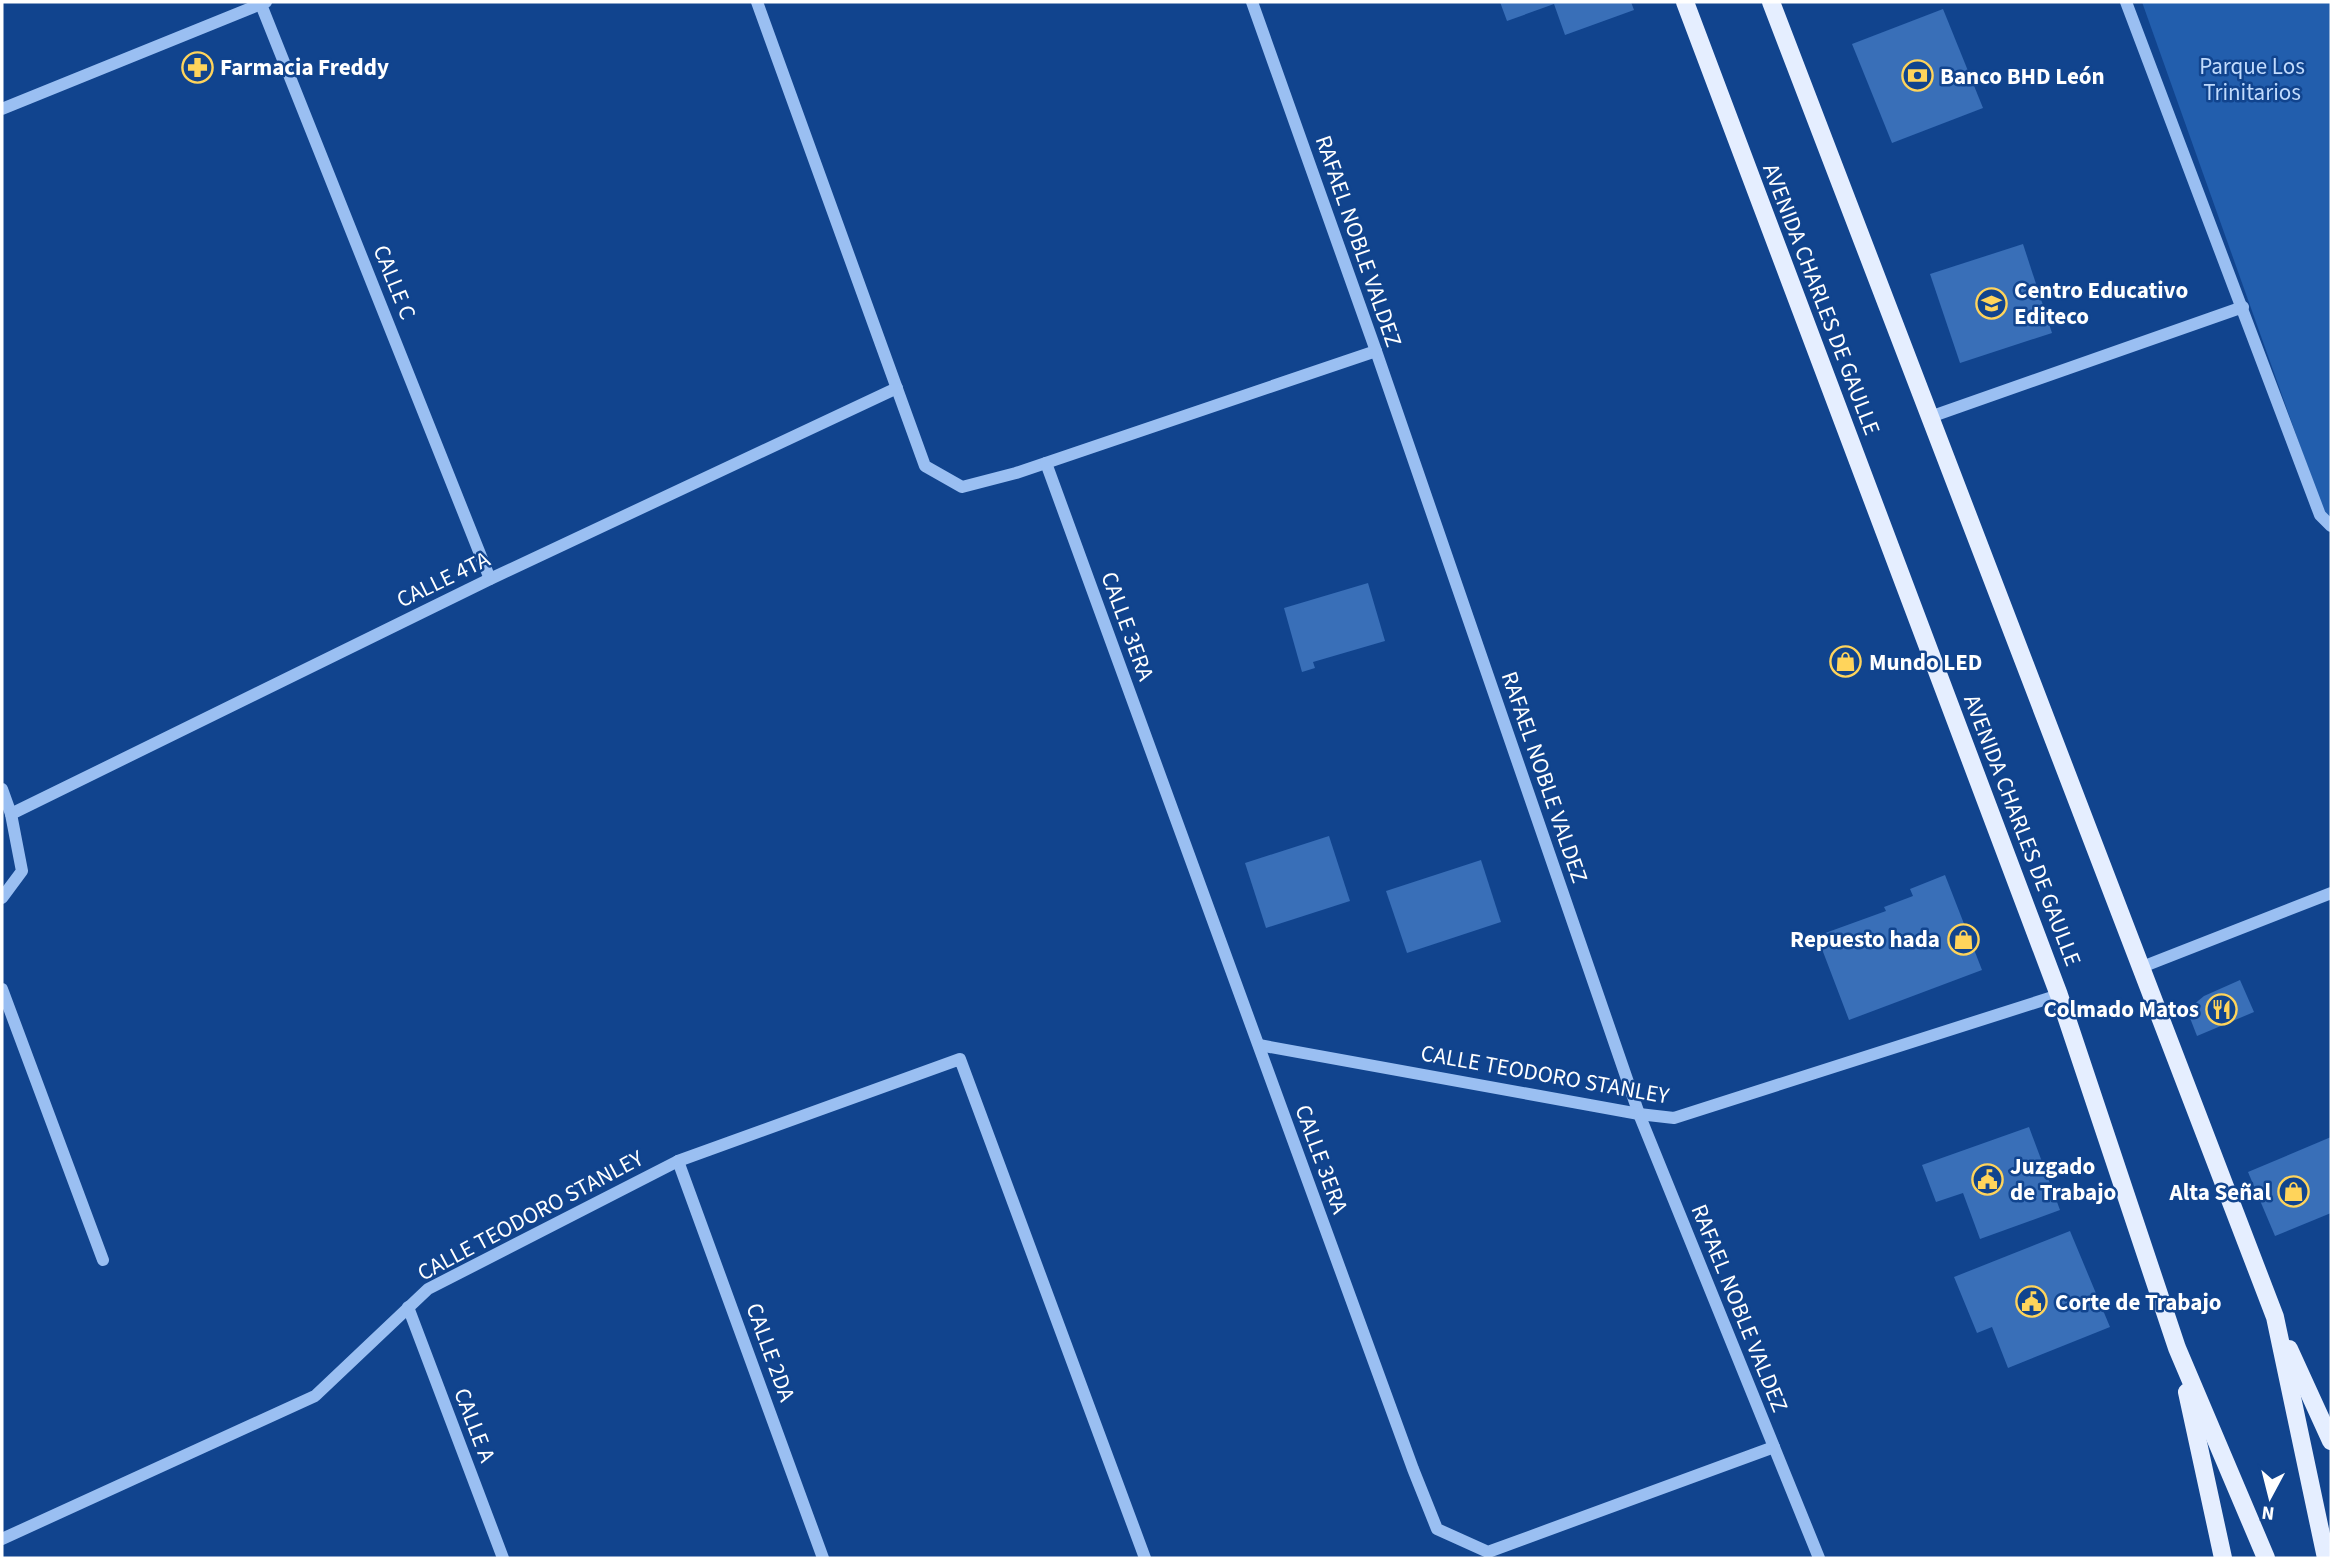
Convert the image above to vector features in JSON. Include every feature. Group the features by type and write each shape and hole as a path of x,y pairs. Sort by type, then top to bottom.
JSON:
{"main road":[{"name":"AVENIDA CHARLES DE GAULLE","path":"1685,2 2059,995 2177,1348 2266,1558"},
{"path":"1772,2 2275,1317 2331,1441"},
{"path":"2275,1317 2326,1558"},
{"path":"2177,1348 2223,1558"}],"street":[{"path":"2,109 263,2"},
{"name":"CALLE C","path":"263,2 491,579"},
{"path":"757,2 925,466 962,487 1046,463 1376,351"},
{"name":"RAFAEL NOBLE VALDEZ","path":"1252,2 1376,351 1639,1114 1819,1558"},
{"path":"2126,2 2320,514 2331,526"},
{"path":"1930,416 2243,307"},
{"name":"CALLE 4TA","path":"11,814 491,579 897,388"},
{"name":"CALLE 3ERA","path":"1046,463 1437,1530 1488,1552 1774,1447"},
{"path":"2,789 11,814 22,871 2,898"},
{"path":"2142,967 2331,893"},
{"path":"2,989 103,1260"},
{"name":"CALLE TEODORO STANLEY","path":"1259,1045 1639,1114 1674,1118 2059,995"},
{"name":"CALLE TEODORO STANLEY","path":"2,1539 315,1396 428,1289 678,1161 960,1059 1145,1558"},
{"name":"CALLE 2DA","path":"678,1161 823,1558"},
{"name":"CALLE A","path":"408,1307 503,1558"}],"green space":[{"name":"Parque Los Trinitarios","path":"2142,2 2331,2 2330,530"}],"building":[{"path":"1500,2 1631,2 1634,10 1565,35 1554,4 1507,21"},
{"name":"Banco BHD León","path":"1943,9 1983,108 1892,143 1852,44"},
{"name":"Centro Educativo Editeco","path":"2023,244 2052,333 1960,363 1930,274"},
{"path":"1368,583 1385,641 1313,662 1315,668 1302,672 1284,608"},
{"path":"1329,836 1350,901 1266,928 1245,863"},
{"path":"1481,860 1501,922 1407,953 1386,891"},
{"path":"1945,875 1982,970 1849,1020 1817,936 1886,911 1884,907 1913,896 1910,889"},
{"name":"Colmado Matos","path":"2240,980 2254,1012 2197,1036 2190,1018 2192,1006 2204,996"},
{"name":"Juzgado de Trabajo","path":"2029,1127 2060,1210 1980,1239 1963,1193 1936,1202 1922,1165"},
{"name":"Alta Señal","path":"2331,1137 2331,1213 2275,1236 2248,1172"},
{"name":"Corte de Trabajo","path":"2070,1231 2110,1327 2008,1368 1992,1327 1977,1333 1954,1277"}],"place":[{"name":"Farmacia Freddy","path":"197,67"},
{"name":"Banco BHD León","path":"1917,76"},
{"name":"Centro Educativo Editeco","path":"1991,303"},
{"name":"Mundo LED","path":"1846,662"},
{"name":"Repuesto hada","path":"1963,939"},
{"name":"Colmado Matos","path":"2222,1009"},
{"name":"Juzgado de Trabajo","path":"1987,1179"},
{"name":"Alta Señal","path":"2294,1192"},
{"name":"Corte de Trabajo","path":"2032,1302"}]}
